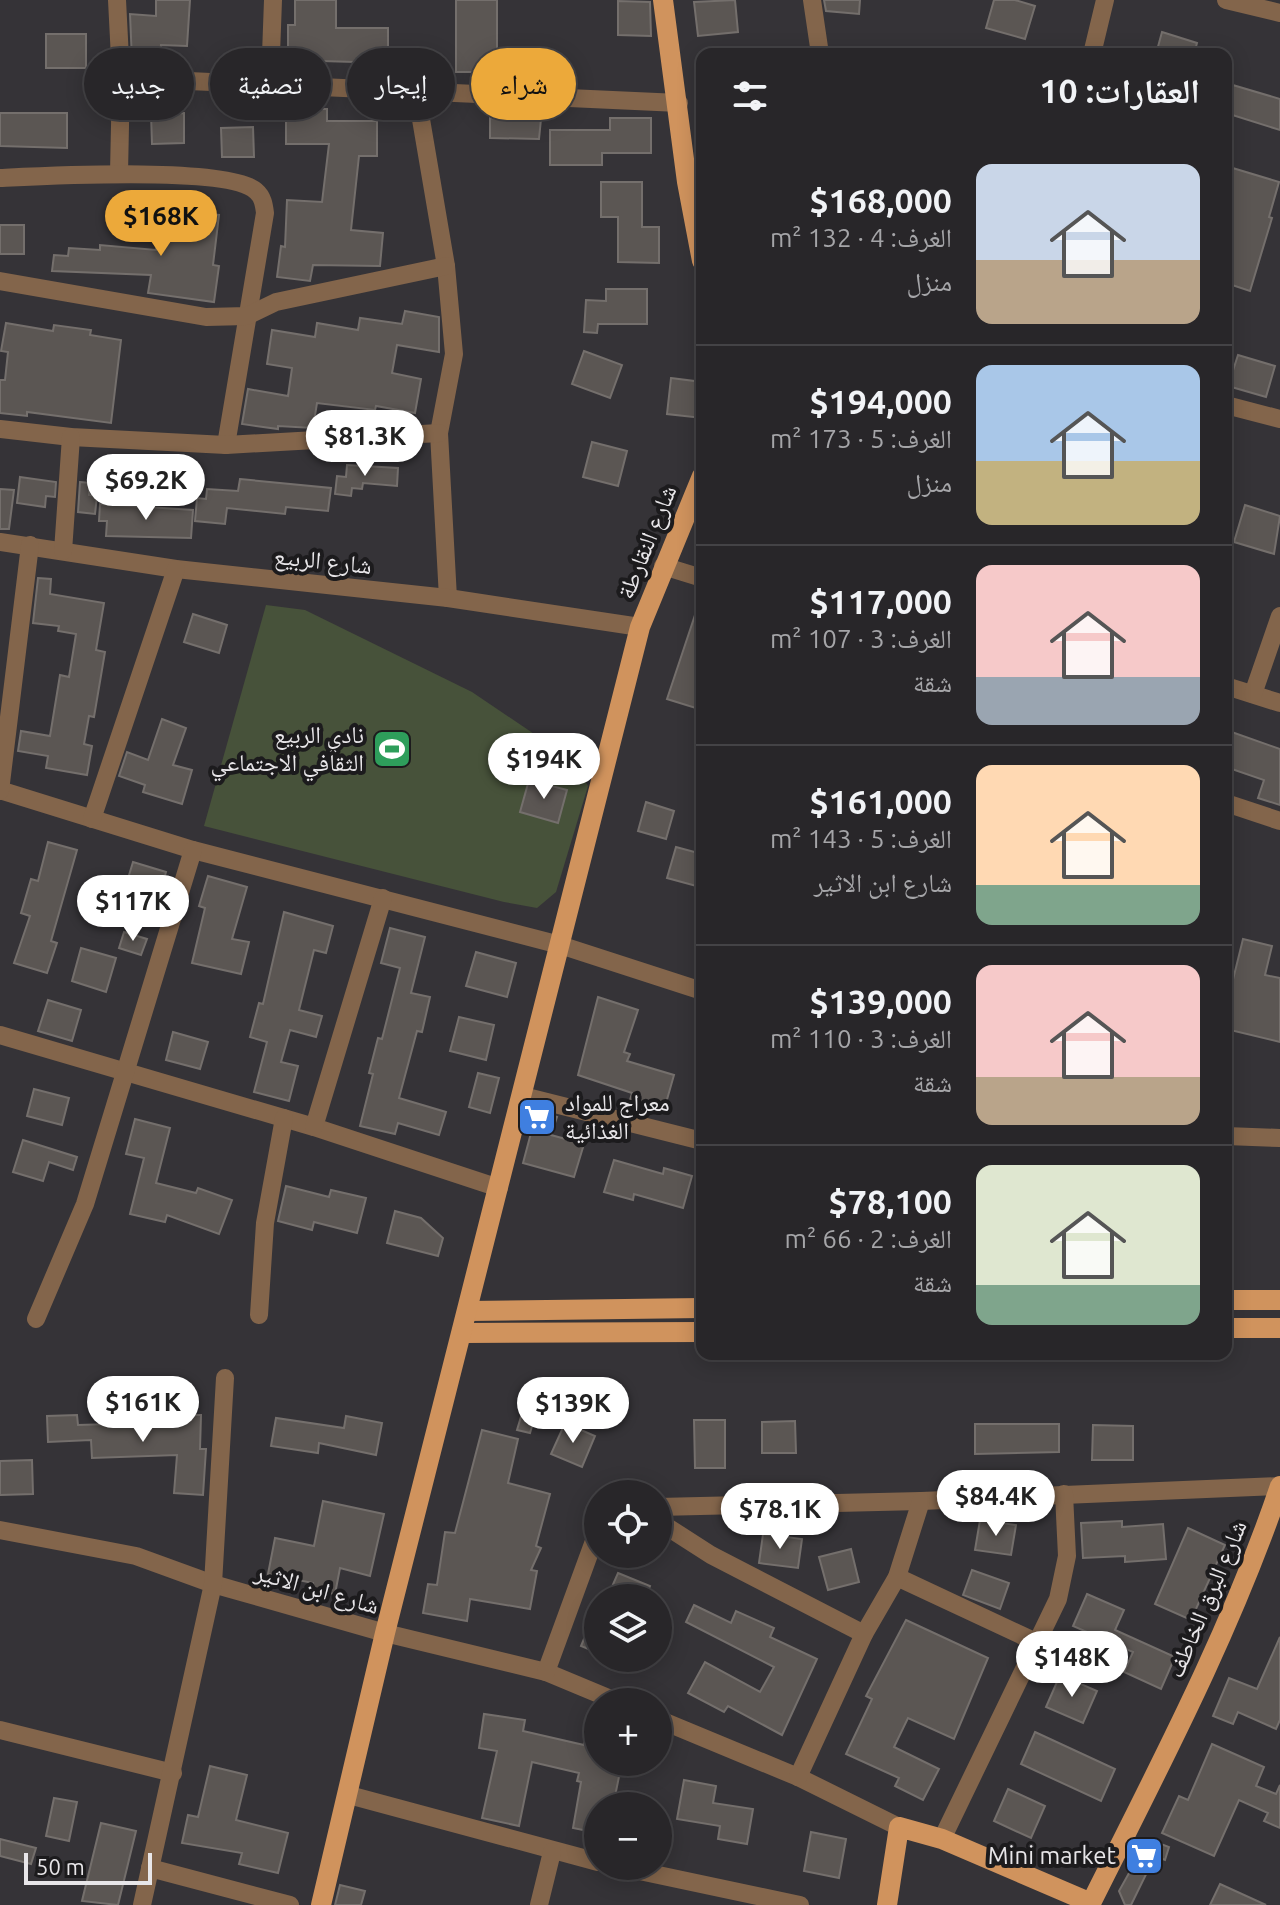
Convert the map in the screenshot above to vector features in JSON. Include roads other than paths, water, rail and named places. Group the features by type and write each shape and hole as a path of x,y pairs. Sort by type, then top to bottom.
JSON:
{"main road":[{"path":"663,0 696,229"},
{"name":"شارع النقارطة","path":"321,1905 385,1633 640,627 696,490"},
{"path":"1232,1300 1280,1300"},
{"path":"469,1311 696,1308"},
{"path":"1232,1328 1280,1328"},
{"path":"463,1333 696,1332"},
{"name":"شارع البرق الخاطف","path":"1093,1904 1192,1700 1255,1559 1280,1486"},
{"path":"887,1905 899,1827 942,1839 1093,1904"}],"street":[{"path":"117,0 119,48"},
{"path":"271,48 273,0"},
{"path":"812,0 819,48"},
{"path":"1093,48 1105,0"},
{"path":"1226,0 1279,8"},
{"path":"455,92 679,103"},
{"path":"119,173 120,120"},
{"path":"421,120 446,266 454,354 439,433 448,598"},
{"path":"0,178 119,173 223,180 255,189 262,199 265,213 226,445"},
{"path":"0,281 206,317 247,316 276,302 446,266"},
{"path":"1232,407 1280,419"},
{"path":"0,429 71,437 226,445 439,433"},
{"path":"63,551 71,437"},
{"name":"شارع الربيع","path":"0,542 176,569 448,598 640,627"},
{"path":"30,545 0,790 193,850 560,945 696,989"},
{"path":"663,566 696,576"},
{"path":"92,819 176,569"},
{"path":"1253,694 1280,616"},
{"path":"1232,688 1280,703"},
{"path":"1232,805 1280,821"},
{"path":"36,1319 85,1204 128,1073 193,850"},
{"path":"314,1127 383,898"},
{"path":"0,1035 314,1127 499,1188"},
{"path":"523,1096 696,1139"},
{"path":"259,1315 265,1223 284,1118"},
{"path":"1232,1136 1280,1138"},
{"path":"142,1905 213,1584 225,1378"},
{"path":"672,1507 921,1501 1280,1486"},
{"path":"942,1839 1038,1643 1064,1577 1067,1556 1064,1494"},
{"path":"798,1777 864,1634 897,1577 921,1501"},
{"name":"شارع ابن الاثير","path":"0,1530 136,1556 213,1584 385,1633 546,1672 584,1688"},
{"path":"672,1530 711,1555 864,1634"},
{"path":"546,1672 584,1568"},
{"path":"897,1577 1038,1643"},
{"path":"672,1725 798,1777 899,1827"},
{"path":"0,1730 173,1773"},
{"path":"349,1795 584,1859"},
{"path":"539,1905 552,1852"},
{"path":"150,1868 290,1905"},
{"path":"664,1880 722,1897 800,1905"}],"place":[{"name":"نادي الربيع الثقافي الاجتماعي","path":"392,749"},
{"name":"معراج للمواد الغذائية","path":"537,1117"},
{"name":"Mini market","path":"1144,1856"}]}
